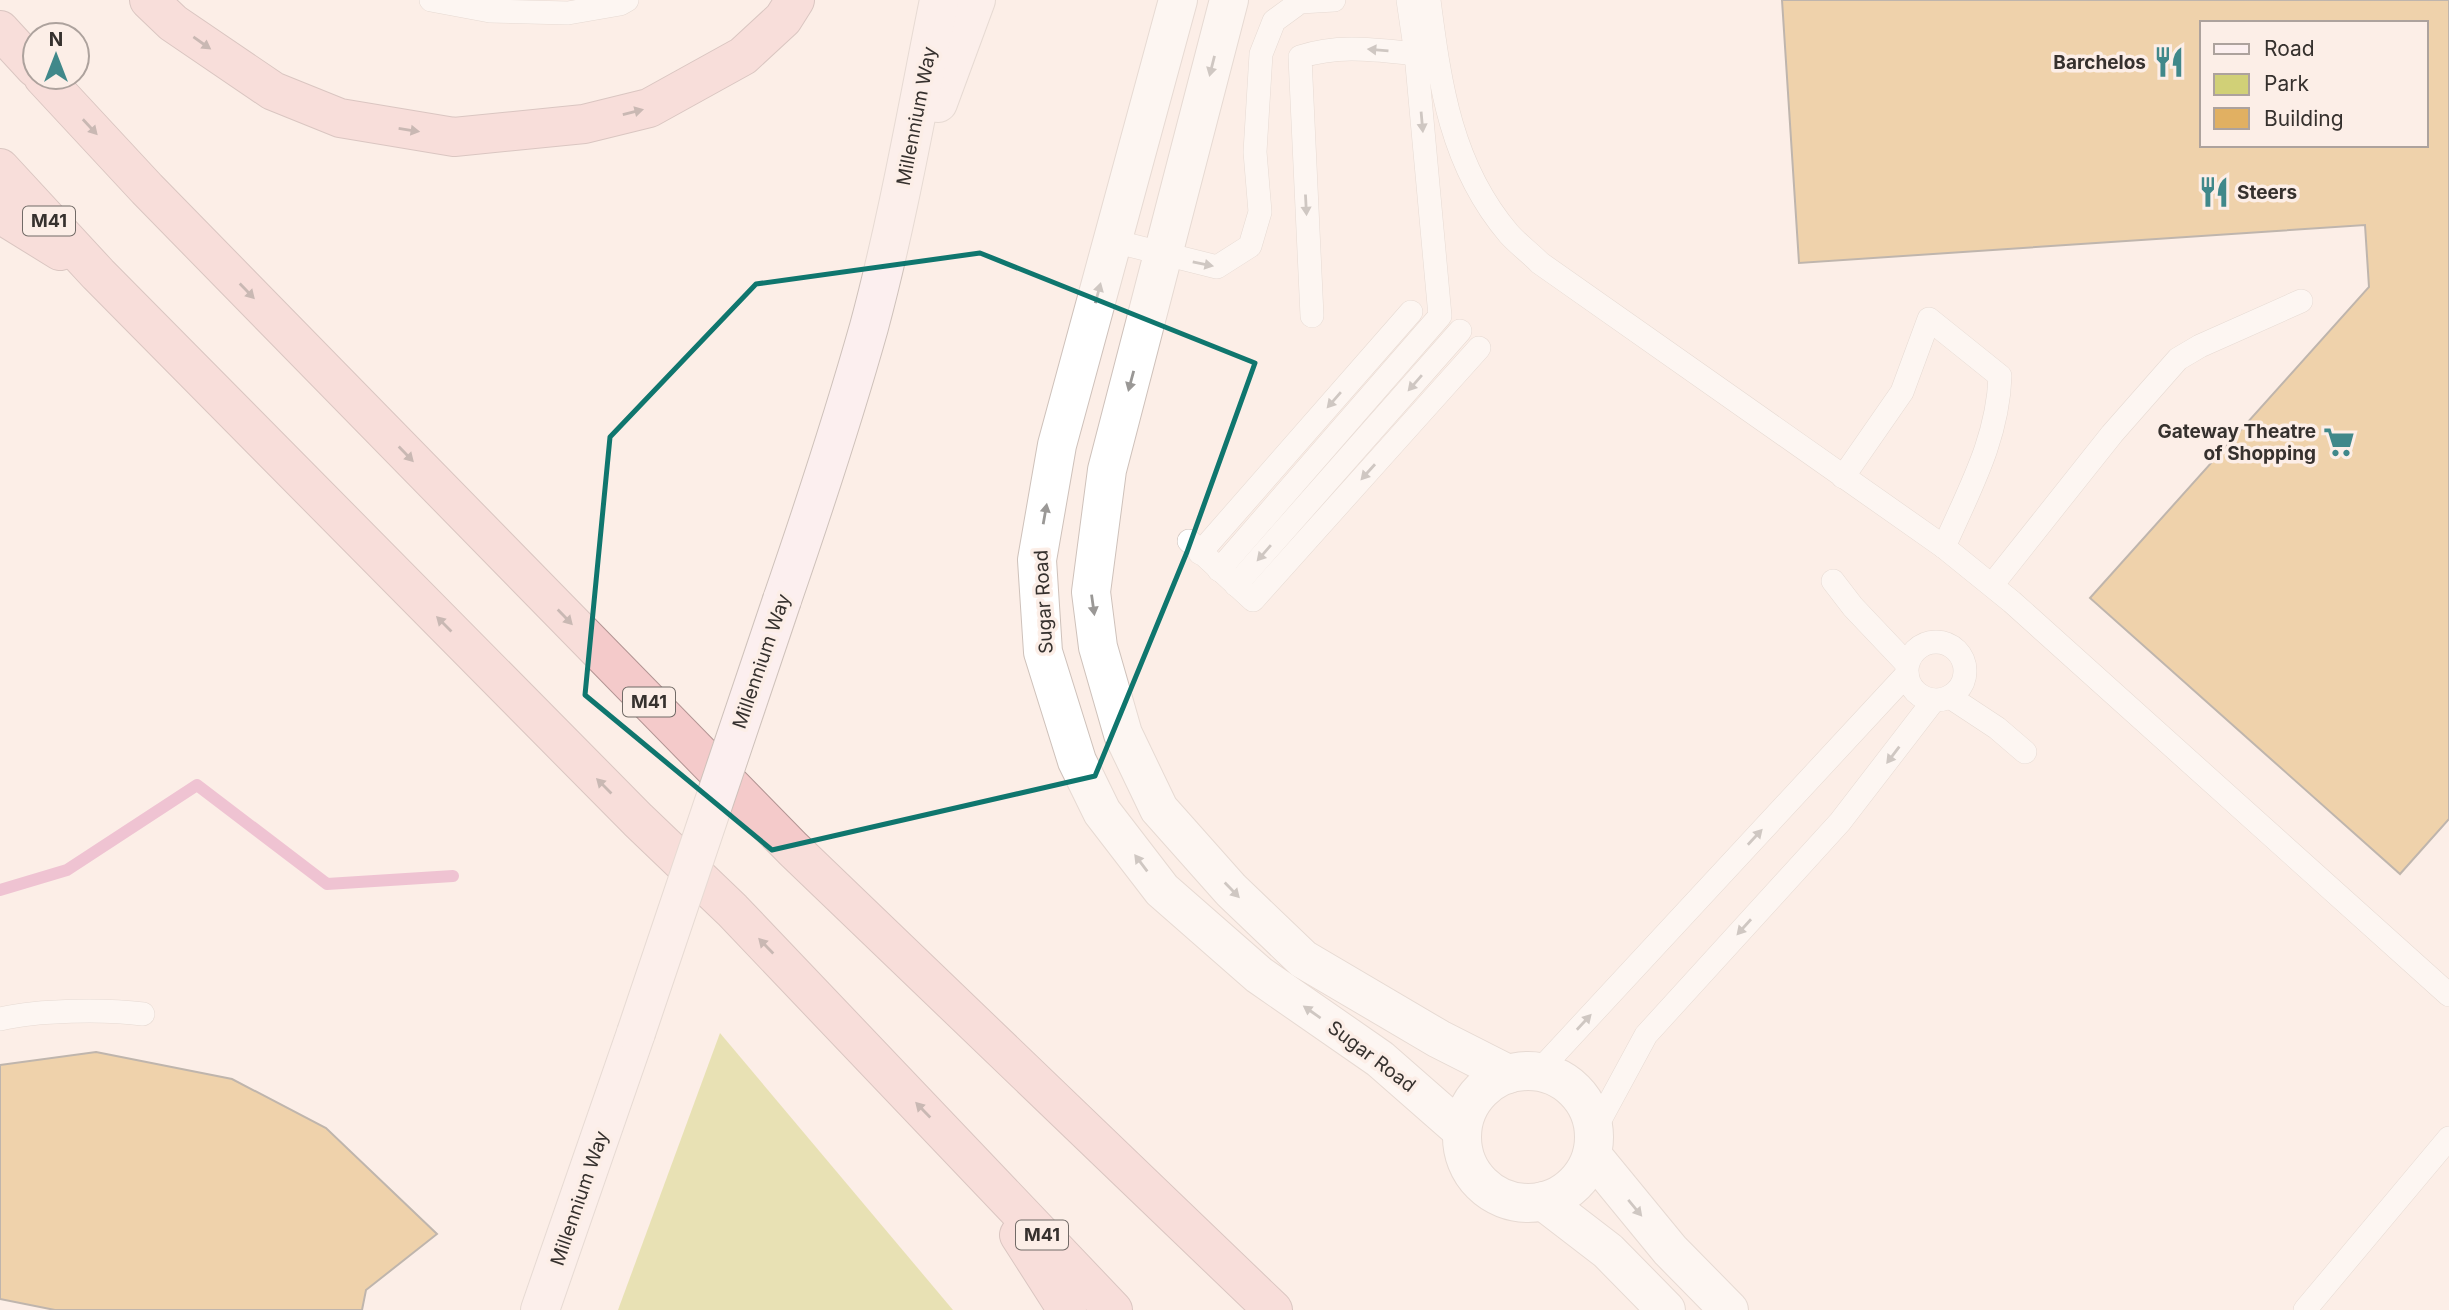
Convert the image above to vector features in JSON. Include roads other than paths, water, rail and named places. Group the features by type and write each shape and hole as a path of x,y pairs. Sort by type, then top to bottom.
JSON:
{"highway":[{"path":"149,0 173,23 273,91 340,118 454,137 584,124 649,108 743,56 783,19 795,0"},
{"path":"0,30 21,53"},
{"name":"M41","path":"56,91 147,190 793,849 1273,1310"},
{"name":"M41","path":"0,168 98,275 628,810 732,910 1113,1310"},
{"path":"0,214 98,275"},
{"path":"970,1160 1067,1310"}],"street":[{"name":"Millennium Way","path":"540,1310 828,464 869,326 897,210 939,0"},
{"path":"897,210 976,0"},
{"name":"Sugar Road","path":"1178,0 1057,444 1037,560 1043,652 1077,761 1102,812 1162,890 1259,975 1380,1059 1461,1129"},
{"path":"1229,0 1165,255 1107,470 1091,592 1098,647 1123,734 1159,809 1231,890 1303,959 1439,1039 1523,1073 1565,1082 1585,1103 1593,1143 1670,1250 1729,1310"},
{"path":"1523,1073 1491,1082 1476,1095 1467,1111 1461,1129 1462,1149 1472,1173 1491,1192 1516,1202 1543,1202 1573,1185 1584,1171 1593,1143"},
{"path":"1543,1202 1608,1251 1666,1310"}],"lane":[{"path":"431,0 490,11 568,13 620,4 627,0"},
{"path":"1113,241 1216,267 1250,246 1260,212 1255,152 1261,54 1274,21 1300,2 1334,0"},
{"path":"1219,569 1440,316 1416,54 1408,0"},
{"path":"1429,0 1439,75 1457,147 1474,184 1511,236 1540,263 1944,547 1992,585 2449,995"},
{"path":"1312,316 1300,57 1321,50 1347,49 1416,54"},
{"path":"1992,585 2112,434 2178,359 2200,346 2301,301"},
{"path":"1411,312 1194,547 1253,600 1479,348"},
{"path":"1843,477 1902,392 1928,319 2000,376 1999,405 1994,427 1983,460 1944,547"},
{"path":"1236,585 1460,331"},
{"path":"1833,581 1907,669 1909,682 1918,694 1942,699 1997,729 2025,752"},
{"path":"1523,1073 1907,669 1914,651 1926,643 1941,642 1954,648 1963,659 1966,674 1961,687 1942,699 1840,822 1646,1035 1593,1143"},
{"path":"0,1019 17,1015 119,1011 143,1014"},
{"path":"2305,1310 2449,1138"}],"waterway":[{"path":"0,890 67,870 197,785 327,884 453,876"}],"place":[{"name":"Barchelos","path":"2169,62"},
{"name":"Steers","path":"2214,192"},
{"name":"Gateway Theatre of Shopping","path":"2339,442"}]}
